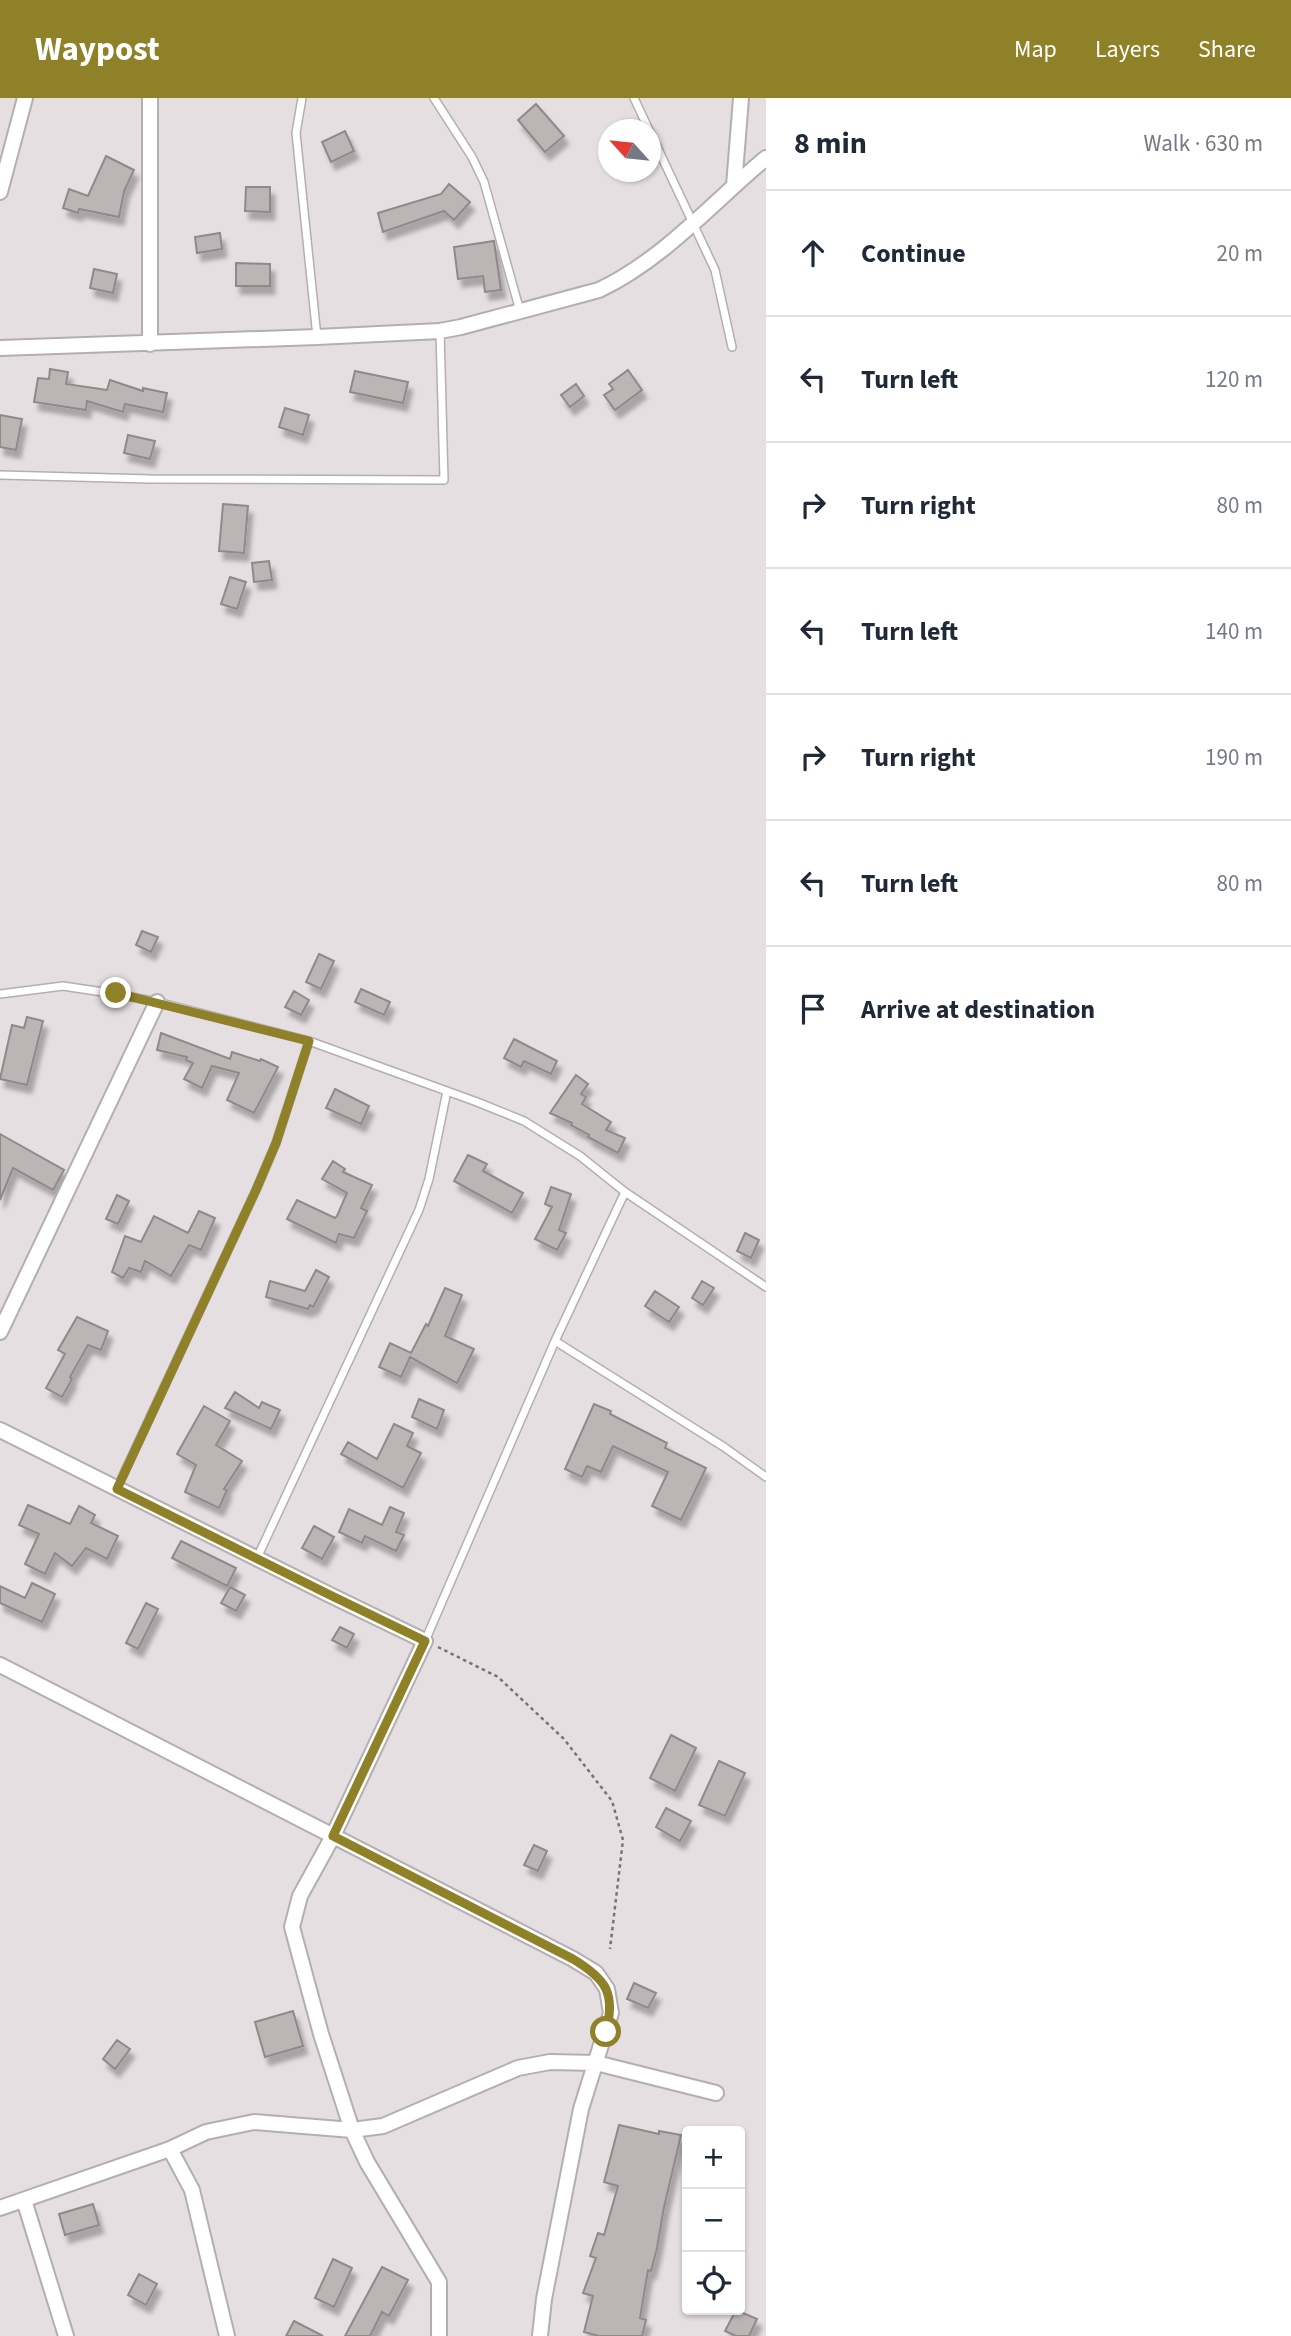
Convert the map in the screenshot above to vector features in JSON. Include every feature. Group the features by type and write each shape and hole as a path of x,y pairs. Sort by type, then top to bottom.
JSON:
{"street":[{"path":"0,192 24,98"},
{"path":"150,98 150,344"},
{"path":"734,186 741,98"},
{"path":"0,348 440,331 599,290 621,279 694,223 766,158"},
{"path":"0,1332 157,1002"},
{"path":"0,1430 425,1641 333,1836 300,1896 292,1927 321,2034 352,2130 439,2282 439,2336"},
{"path":"0,1665 596,1973 607,1989 611,2013 581,2109 544,2299 540,2336"},
{"path":"0,2208 170,2149 206,2132 254,2122 352,2130 383,2126 518,2068 550,2062 596,2063 716,2093"},
{"path":"170,2149 192,2190 227,2336"},
{"path":"24,2200 66,2336"}],"lane":[{"path":"302,98 296,132 317,337"},
{"path":"434,98 472,157 484,181 520,311"},
{"path":"634,98 644,119"},
{"path":"661,154 715,270 732,347"},
{"path":"0,475 150,479 444,480 440,331"},
{"path":"0,994 63,986 116,993 309,1041 447,1091 524,1121 580,1156 625,1192 766,1287"},
{"path":"117,1489 256,1190 276,1143 309,1041"},
{"path":"257,1559 419,1210 429,1180 447,1091"},
{"path":"425,1641 555,1341 625,1192"},
{"path":"555,1341 724,1447 766,1477"}],"path":[{"path":"425,1641 498,1677 564,1739 612,1801 623,1840 610,1949"}],"building":[{"path":"536,104 564,136 545,152 518,120"},
{"path":"345,131 354,151 331,162 322,142"},
{"path":"106,156 134,170 124,191 119,217 79,209 78,213 63,208 69,189 88,196"},
{"path":"449,184 470,202 454,220 444,211 383,232 378,213 441,194"},
{"path":"246,187 270,187 270,212 245,211"},
{"path":"220,233 222,249 197,253 195,237"},
{"path":"494,241 501,290 485,292 483,276 458,279 454,247"},
{"path":"236,263 270,264 270,286 236,286"},
{"path":"94,269 117,274 113,293 90,288"},
{"path":"50,369 68,372 66,384 107,390 110,380 143,391 143,388 167,393 163,412 125,404 123,412 87,401 86,410 34,402 38,378 49,379"},
{"path":"628,370 642,390 615,410 604,395 613,389 609,384"},
{"path":"355,371 408,382 403,403 350,392"},
{"path":"576,384 584,396 570,407 561,395"},
{"path":"285,408 309,415 303,435 279,427"},
{"path":"0,415 22,419 16,450 0,447"},
{"path":"128,435 155,441 150,459 124,453"},
{"path":"223,504 248,506 244,553 219,551"},
{"path":"269,561 272,580 254,582 252,563"},
{"path":"230,577 246,582 237,609 221,604"},
{"path":"142,931 158,937 151,952 136,945"},
{"path":"319,954 334,961 321,989 306,982"},
{"path":"361,989 390,1002 384,1015 355,1002"},
{"path":"294,991 309,1000 301,1015 285,1007"},
{"path":"27,1017 43,1021 27,1085 0,1079 12,1025 24,1028"},
{"path":"161,1033 230,1059 232,1052 260,1061 261,1059 278,1067 254,1113 227,1100 239,1073 212,1066 202,1088 184,1079 193,1063 186,1060 187,1057 157,1050"},
{"path":"514,1039 557,1061 551,1074 524,1061 521,1067 504,1058"},
{"path":"576,1075 588,1084 581,1094 586,1097 582,1104 611,1122 606,1130 625,1138 618,1153 588,1137 589,1135 571,1125 572,1123 550,1113"},
{"path":"335,1089 369,1106 361,1124 326,1108"},
{"path":"0,1134 64,1170 53,1190 13,1168 0,1200"},
{"path":"468,1155 487,1164 483,1171 523,1193 512,1213 454,1181"},
{"path":"333,1161 345,1169 343,1172 372,1185 361,1208 367,1211 354,1238 339,1234 336,1243 287,1219 297,1200 335,1218 337,1216 347,1193 322,1179"},
{"path":"551,1187 571,1194 559,1230 566,1233 557,1250 535,1239 552,1207 545,1204"},
{"path":"117,1195 129,1201 118,1224 106,1219"},
{"path":"199,1211 215,1218 201,1250 189,1245 171,1276 145,1261 141,1272 129,1268 123,1278 112,1272 125,1236 141,1242 154,1216 188,1233"},
{"path":"745,1233 759,1240 751,1258 737,1251"},
{"path":"316,1270 329,1277 313,1307 310,1305 308,1309 266,1297 270,1281 305,1291"},
{"path":"702,1281 714,1288 703,1305 692,1298"},
{"path":"445,1288 462,1295 445,1336 474,1349 457,1383 410,1357 401,1377 379,1367 390,1343 411,1353 426,1324 428,1326"},
{"path":"655,1291 679,1307 669,1322 645,1306"},
{"path":"77,1317 108,1331 101,1350 88,1345 62,1397 46,1388 65,1354 58,1350"},
{"path":"235,1392 259,1408 262,1402 280,1410 271,1429 225,1408"},
{"path":"419,1399 444,1410 437,1429 412,1417"},
{"path":"594,1404 667,1443 665,1448 706,1468 681,1520 652,1506 668,1472 613,1446 601,1472 587,1466 582,1477 565,1469"},
{"path":"204,1406 230,1421 216,1445 242,1461 224,1489 227,1490 219,1508 185,1492 196,1465 177,1454"},
{"path":"394,1424 413,1433 407,1446 421,1453 403,1488 341,1454 348,1442 377,1459"},
{"path":"28,1505 70,1524 79,1506 95,1515 91,1523 118,1536 107,1559 86,1548 72,1566 55,1553 45,1574 25,1564 39,1534 19,1525"},
{"path":"390,1507 404,1513 396,1532 404,1535 396,1551 365,1536 362,1543 339,1532 349,1509 382,1525"},
{"path":"314,1526 334,1537 322,1559 302,1548"},
{"path":"181,1541 236,1568 227,1586 172,1558"},
{"path":"32,1583 55,1594 42,1622 0,1603 0,1586 25,1598"},
{"path":"230,1587 245,1595 236,1611 221,1603"},
{"path":"146,1603 158,1609 138,1649 126,1643"},
{"path":"340,1627 354,1634 347,1648 332,1640"},
{"path":"671,1735 696,1748 675,1791 650,1778"},
{"path":"719,1761 745,1773 725,1816 699,1805"},
{"path":"666,1808 691,1821 680,1841 656,1827"},
{"path":"534,1845 547,1851 538,1871 524,1865"},
{"path":"634,1983 656,1993 648,2008 627,1999"},
{"path":"293,2011 303,2046 265,2057 255,2022"},
{"path":"117,2040 130,2049 115,2069 103,2059"},
{"path":"619,2125 659,2134 659,2131 681,2135 657,2248 651,2271 648,2270 640,2318 646,2320 642,2336 599,2336 584,2332 593,2296 583,2293 596,2258 590,2256 598,2233 604,2235 618,2186 604,2182"},
{"path":"93,2204 99,2225 65,2235 59,2214"},
{"path":"333,2259 352,2268 334,2307 315,2298"},
{"path":"382,2267 408,2280 389,2316 382,2312 370,2336 345,2336"},
{"path":"139,2274 157,2284 146,2305 128,2295"},
{"path":"745,2314 757,2319 749,2336 736,2336 725,2331 733,2315"},
{"path":"294,2321 323,2336 286,2336"}],"route":[{"path":"116,993 309,1041 276,1143 256,1190 117,1489 425,1641 333,1836 596,1973 607,1989 611,2013 606,2032"}]}
